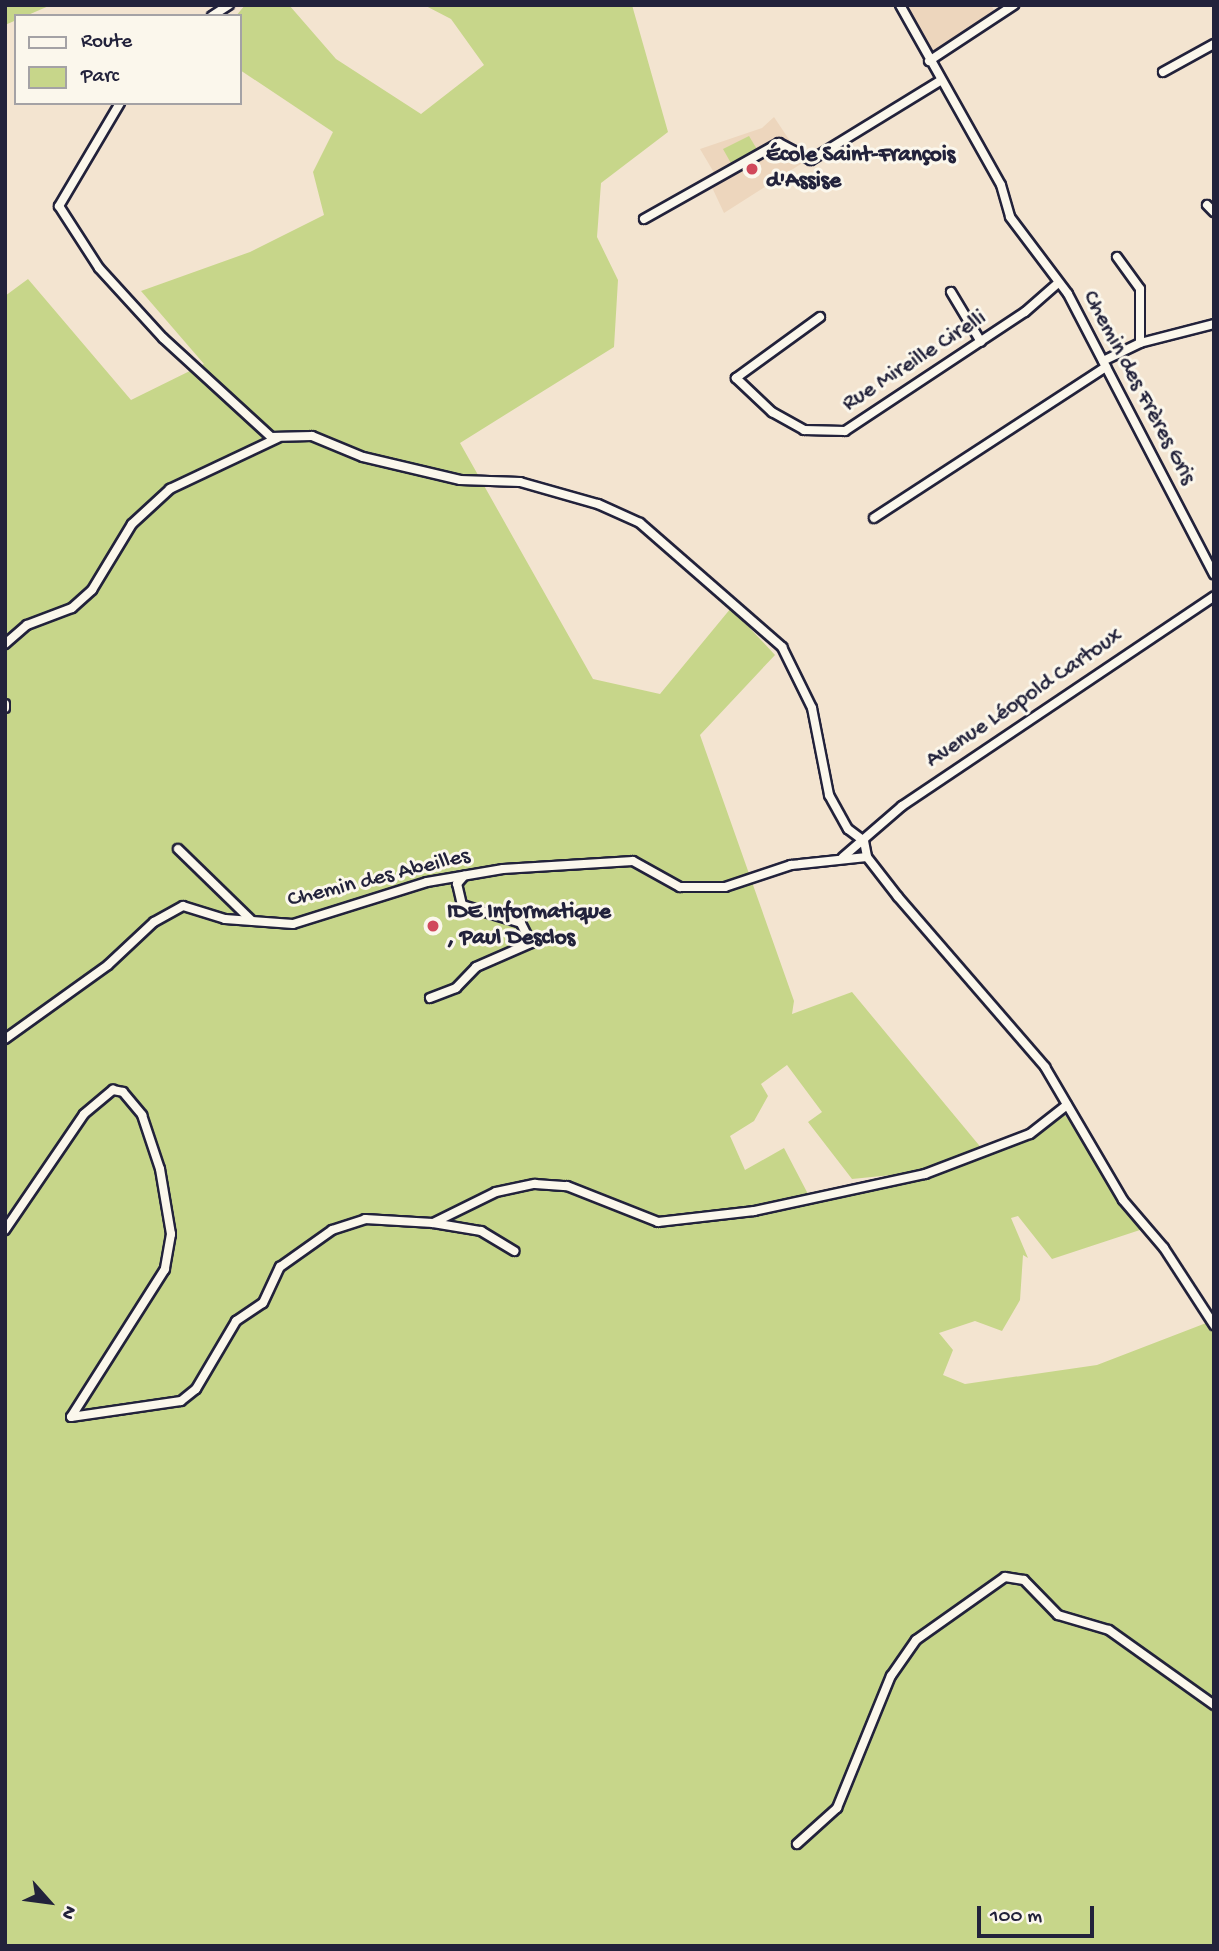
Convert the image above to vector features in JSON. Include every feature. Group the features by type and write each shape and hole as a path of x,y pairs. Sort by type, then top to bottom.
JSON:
{"street":[{"name":"Chemin des Frères Gris","path":"900,5 940,81 1001,185 1010,217 1058,283 1104,364 1214,574"},
{"path":"929,61 1014,5"},
{"path":"1163,72 1214,44"},
{"path":"644,219 779,143 811,160 940,81"},
{"path":"119,105 59,206 121,295 254,425 278,438"},
{"path":"1207,205 1214,212"},
{"path":"1117,257 1140,289 1140,343"},
{"name":"Rue Mireille Cirelli","path":"820,317 736,378 755,399 804,430 859,425 981,342 1058,283"},
{"path":"951,292 981,342"},
{"path":"874,518 1104,364 1140,343 1214,324"},
{"path":"5,644 27,625 72,608 92,590 132,524 170,489 278,438 328,439 363,457 460,480 520,482 598,503 640,523 782,647 812,708 830,795 848,829 864,841 867,857 1020,1034 1067,1105 1123,1200 1164,1248 1214,1325"},
{"name":"Avenue Léopold Cartoux","path":"864,841 902,806 1214,596"},
{"path":"841,859 864,841"},
{"path":"178,849 251,920"},
{"name":"Chemin des Abeilles","path":"5,1039 108,965 172,909 197,907 225,919 293,924 464,876 633,861 680,887 725,887 791,865 867,857"},
{"path":"430,998 456,988 476,967 531,943 522,923 463,905 457,884 464,876"},
{"path":"5,1230 84,1114 113,1090 123,1092 142,1115 160,1169 171,1234 165,1269 71,1417 181,1401 196,1389 236,1321 263,1303 280,1267 332,1230 365,1219 433,1223 481,1231 514,1251"},
{"path":"433,1223 496,1192 535,1184 567,1186 658,1222 754,1211 925,1174 1030,1134 1067,1105"},
{"path":"797,1844 837,1808 891,1676 916,1640 1005,1577 1024,1580 1058,1615 1109,1630 1214,1705"}],"shaded area":[{"path":"908,5 991,5 995,12 931,55"},
{"name":"École Saint-François d'Assise","path":"774,117 804,162 724,213 709,181 716,176 700,149 762,128"}],"green space":[{"path":"5,5 51,5 30,14 14,14 14,21 5,25"},
{"path":"245,5 289,5 336,59 421,114 484,65 451,19 424,5 632,5 668,132 601,183 597,237 618,280 614,347 460,443 593,679 660,694 731,608 775,655 700,735 794,1001 792,1014 852,992 983,1150 922,1172 852,1179 808,1122 822,1112 787,1065 761,1084 768,1096 754,1121 730,1136 745,1170 784,1148 808,1194 732,1210 728,1219 945,1169 984,1157 1065,1115 1143,1229 1052,1259 1018,1216 1011,1218 1028,1258 1023,1255 1020,1300 1002,1331 975,1321 939,1333 953,1350 943,1375 965,1384 1097,1365 1214,1320 1214,1946 5,1946 5,296 28,279 131,400 204,364 141,291 250,252 324,215 313,172 333,132 242,71 242,14 238,14"},
{"path":"749,136 758,151 732,165 723,149"}],"place":[{"name":"École Saint-François d'Assise","path":"752,169"},
{"name":"IDE Informatique , Paul Desclos","path":"433,926"}]}
